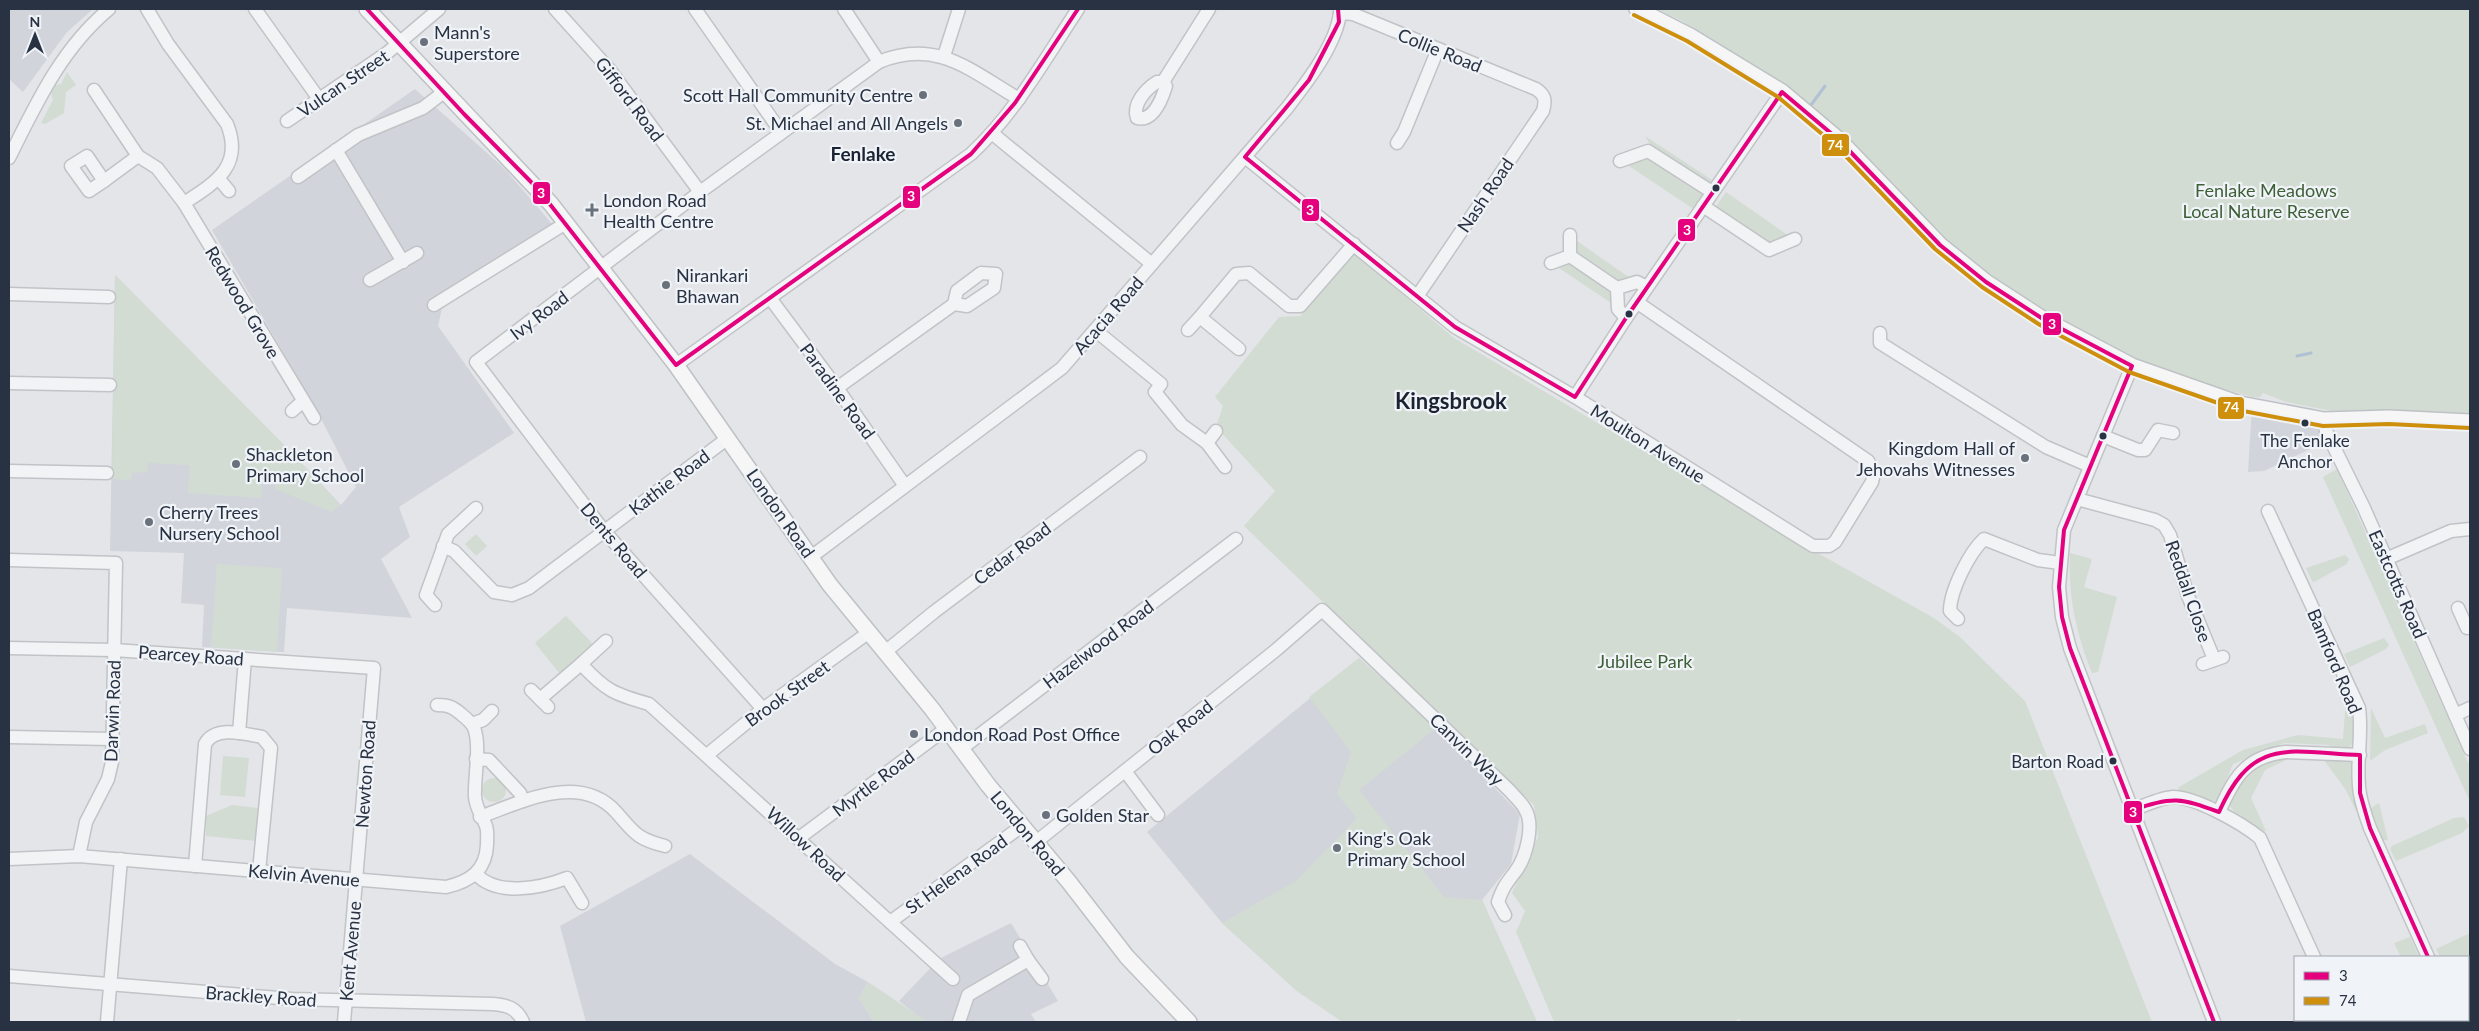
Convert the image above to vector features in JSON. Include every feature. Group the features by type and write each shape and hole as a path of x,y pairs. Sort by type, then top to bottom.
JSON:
{"main road":[{"name":"London Road","path":"367,9 444,92 521,169 566,223 676,366 811,557 868,633 947,728 961,749 1127,957 1189,1022"},
{"path":"1637,9 1690,36 1782,92 1839,140 1940,245 1986,282 2042,319 2132,366 2240,404 2324,420 2389,418 2470,422"}],"street":[{"path":"9,158 68,52 82,34 109,9"},
{"path":"147,9 168,44 229,130 232,144 232,154 228,166 219,179 184,203"},
{"path":"255,9 318,99"},
{"name":"Vulcan Street","path":"287,121 399,44 439,9"},
{"name":"Gifford Road","path":"555,9 609,69 700,192"},
{"path":"696,9 781,132"},
{"path":"844,9 879,62"},
{"path":"959,9 944,56 1019,99"},
{"path":"676,366 948,172 993,134 1019,99 1078,9"},
{"path":"1163,82 1209,9"},
{"name":"Collie Road","path":"1339,11 1353,14 1536,89 1542,94"},
{"name":"Acacia Road","path":"811,557 1062,368 1245,157 1309,80 1335,31 1339,11"},
{"path":"1397,143 1404,132 1438,49"},
{"name":"Ivy Road","path":"476,362 700,192 879,62 897,54 914,52 944,56"},
{"name":"Redwood Grove","path":"94,90 138,156 157,168 184,203 314,418"},
{"path":"298,177 374,126 428,106 444,92"},
{"path":"1575,398 1626,318 1782,92"},
{"name":"Nash Road","path":"1418,295 1543,111 1545,102 1542,94"},
{"path":"993,134 1152,264"},
{"path":"336,150 402,262"},
{"path":"1620,161 1648,151 1712,192"},
{"path":"104,181 138,156"},
{"name":"Moulton Avenue","path":"1245,157 1418,295 1455,327 1575,398 1814,546 1829,546 1835,542 1872,482 1874,473 1868,461 1638,303"},
{"path":"219,179 229,191"},
{"path":"1703,206 1769,250 1795,239"},
{"path":"434,305 566,223"},
{"path":"1570,235 1570,256"},
{"path":"1188,330 1236,274 1249,273 1289,306 1300,306 1354,244"},
{"path":"370,280 417,253"},
{"path":"1570,256 1617,288"},
{"path":"1551,263 1570,256"},
{"path":"1617,288 1637,282 1647,287"},
{"path":"1617,288 1618,309 1626,318"},
{"path":"9,294 109,297"},
{"name":"Paradine Road","path":"770,298 837,388 905,486"},
{"path":"837,388 954,304"},
{"path":"1200,317 1239,349"},
{"path":"1095,330 1161,384 1155,392 1182,425 1207,443 1225,467"},
{"path":"1876,341 2046,447 2090,466"},
{"name":"Dents Road","path":"476,362 604,531 763,709"},
{"path":"2132,366 2064,530 2060,563 2062,617 2070,648 2214,1022"},
{"path":"9,383 110,385"},
{"path":"292,411 303,401"},
{"name":"Eastcotts Road","path":"2324,420 2326,431 2386,559 2470,749"},
{"path":"2103,436 2138,450 2145,450 2158,430 2173,433"},
{"path":"1207,443 1216,432"},
{"name":"Kathie Road","path":"443,546 454,551 494,592 512,594 529,588 728,438"},
{"name":"Cedar Road","path":"885,652 934,612 1140,457"},
{"path":"9,472 107,473"},
{"name":"Reddall Close","path":"2077,499 2155,520 2164,525 2176,549 2188,596 2213,660"},
{"path":"435,605 426,595 443,546 455,526 476,508"},
{"name":"Bamford Road","path":"2268,511 2359,708 2360,793 2370,828 2428,956"},
{"path":"2386,559 2451,531 2470,529"},
{"path":"1958,619 1950,611 1950,601 1974,548 1984,539 2038,560 2060,563"},
{"name":"Hazelwood Road","path":"961,749 1236,540"},
{"name":"Darwin Road","path":"9,560 116,563 112,762 108,779 86,822 80,856"},
{"name":"Oak Road","path":"1036,842 1276,650 1322,610"},
{"name":"Canvin Way","path":"1322,610 1510,791 1527,810 1529,834 1525,856 1516,872 1503,885 1498,902 1505,915"},
{"name":"Brook Street","path":"707,755 763,709 868,633"},
{"path":"530,690 544,703 606,641"},
{"name":"Pearcey Road","path":"9,648 114,650 245,665 374,668"},
{"name":"Willow Road","path":"581,664 602,686 616,695 649,704 658,711 952,979"},
{"path":"239,733 245,665"},
{"name":"Newton Road","path":"357,880 374,668"},
{"path":"438,705 449,705 472,724 476,738 475,799 480,817 486,826 487,853 484,864 476,874 492,886 518,888 548,886 567,878 582,903"},
{"path":"2455,715 2470,708"},
{"path":"472,724 483,720 492,710"},
{"name":"Myrtle Road","path":"799,838 947,728"},
{"path":"194,866 205,744 209,737 218,733 239,733 262,737 271,748 259,871"},
{"path":"9,737 112,739"},
{"path":"2219,812 2237,775 2244,767 2272,754 2285,752 2360,755"},
{"path":"476,759 489,760 520,793 523,801"},
{"path":"1125,771 1158,814"},
{"path":"480,817 554,792 580,793 600,800 615,811 628,828 646,841 665,846"},
{"path":"2133,810 2164,799 2180,797 2219,812 2260,838 2314,956"},
{"name":"St Helena Road","path":"890,922 1022,826"},
{"name":"Kelvin Avenue","path":"9,858 80,856 446,887 462,884 476,874"},
{"path":"107,1022 121,859"},
{"name":"Kent Avenue","path":"344,1022 357,880"},
{"path":"1020,946 1042,979"},
{"path":"959,1022 968,995 1028,960"},
{"name":"Brackley Road","path":"9,976 110,985 346,1001 505,1005 514,1009 523,1022"}],"shaded area":[{"path":"9,9 93,9 67,32 23,92 9,79"},
{"path":"415,89 504,168 559,232 442,308 438,326 514,433 399,507 410,537 381,559 412,618 287,608 284,652 202,647 204,605 181,603 184,553 110,551 115,275 293,454 341,505 356,487 315,407 212,230"},
{"path":"2252,407 2303,424 2320,427 2325,442 2264,471 2248,472"},
{"name":"King's Oak Primary School","path":"1359,658 1436,728 1520,814 1511,864 1482,900 1537,1022 1343,1022 1297,991 1222,923 1147,832"},
{"path":"690,854 835,964 868,982 859,998 874,1022 586,1022 560,926"},
{"path":"1011,923 1058,1001 1031,1014 1036,1022 926,1022 899,1001 939,959"}],"green space":[{"name":"Fenlake Meadows Local Nature Reserve","path":"1657,9 2470,9 2470,417 2332,411 2286,402 2263,393 2260,397 2252,397 2228,390 2197,385 2128,358 2017,298 1942,237 1876,168 1830,124 1695,32 1684,22"},
{"path":"67,72 76,85 66,92 64,113 45,124 41,123 53,100 51,93 55,85 61,84"},
{"path":"1645,136 1715,182 1711,184 1649,143"},
{"path":"1652,157 1702,190 1704,196 1695,210 1626,164"},
{"path":"1726,192 1789,236 1770,245 1715,208"},
{"path":"1574,239 1633,280 1620,281 1576,251"},
{"name":"Jubilee Park","path":"1354,253 1454,338 1814,551 1934,618 1961,638 2025,701 2152,1022 1741,1022 1740,1019 1731,1022 1554,1022 1516,932 1525,911 1512,893 1538,837 1534,805 1244,526 1275,491 1216,427 1223,406 1215,397 1279,317 1300,316"},
{"path":"1568,262 1613,289 1614,305 1556,266"},
{"path":"115,275 293,454 340,505 332,512 275,489 275,483 262,481 261,498 188,493 190,465 148,463 147,472 132,473 131,480 112,479"},
{"path":"2337,469 2470,767 2470,802 2323,477"},
{"path":"476,534 487,546 476,556 465,544"},
{"path":"2070,553 2092,559 2084,587 2117,597 2098,672 2092,673 2077,629 2070,584"},
{"path":"2345,555 2349,559 2347,564 2314,582 2312,581 2306,568"},
{"path":"217,564 282,568 277,652 211,647"},
{"path":"566,616 594,645 560,674 535,643"},
{"path":"2384,638 2389,645 2386,649 2350,667 2344,654"},
{"path":"1359,658 1436,728 1359,790 1444,897 1482,900 1537,1022 1343,1022 1297,991 1222,923 1296,881 1357,818 1337,794 1351,752 1309,697"},
{"path":"2346,699 2354,724 2354,742 2348,749 2340,750 2328,745 2284,743 2233,764 2218,801 2203,800 2178,792 2179,787 2243,750 2298,735 2343,739"},
{"path":"2371,708 2385,738 2425,724 2428,733 2385,750 2370,761"},
{"path":"223,756 249,758 245,797 220,795"},
{"path":"2278,756 2348,759 2354,763 2358,809 2356,811 2346,790 2323,759 2288,759 2265,770 2251,798 2266,831 2262,832 2238,817 2229,805 2243,773"},
{"path":"494,778 502,782 506,790 502,798 494,802 486,798 482,790 486,782"},
{"path":"2379,803 2388,840 2380,841 2369,813 2371,808"},
{"path":"232,805 258,808 256,841 206,836 206,816"},
{"path":"2464,817 2469,826 2462,833 2396,861 2390,849 2392,846 2454,818"},
{"path":"2470,933 2470,957 2440,956 2436,949"},
{"path":"2410,937 2419,956 2400,956 2394,943"},
{"path":"868,982 928,1022 874,1022 859,998"}],"waterway":[{"path":"1811,105 1825,86"},
{"path":"2297,356 2311,353"}],"transit line":[{"name":"3","path":"367,9 464,114 538,189 676,365 971,154 1015,103 1078,9"},
{"name":"3","path":"1338,9 1339,22 1309,80 1245,157 1455,327 1575,397 1626,318 1782,92 1839,140 1940,245 1986,282 2043,319 2132,366 2064,530 2059,587 2062,617 2070,648 2214,1022"},
{"name":"74","path":"1634,15 1687,41 1778,97 1835,145 1935,249 1982,287 2040,325 2129,372 2238,410 2323,426 2389,424 2470,428"},
{"name":"3","path":"2133,810 2158,802 2176,800 2219,812 2232,788 2245,771 2260,760 2275,754 2293,752 2360,755 2360,793 2370,828 2428,956"}],"place":[{"name":"Mann's Superstore","path":"424,42"},
{"name":"Scott Hall Community Centre","path":"923,95"},
{"name":"St. Michael and All Angels","path":"958,123"},
{"name":"London Road Health Centre","path":"592,210"},
{"name":"Nirankari Bhawan","path":"666,285"},
{"name":"The Fenlake Anchor","path":"2305,423"},
{"name":"Kingdom Hall of Jehovahs Witnesses","path":"2025,458"},
{"name":"Shackleton Primary School","path":"236,464"},
{"name":"Cherry Trees Nursery School","path":"149,522"},
{"name":"London Road Post Office","path":"914,734"},
{"name":"Barton Road","path":"2113,761"},
{"name":"Golden Star","path":"1046,815"},
{"name":"King's Oak Primary School","path":"1337,848"}],"district":[{"name":"Fenlake","path":"863,153"},
{"name":"Kingsbrook","path":"1451,400"}]}
